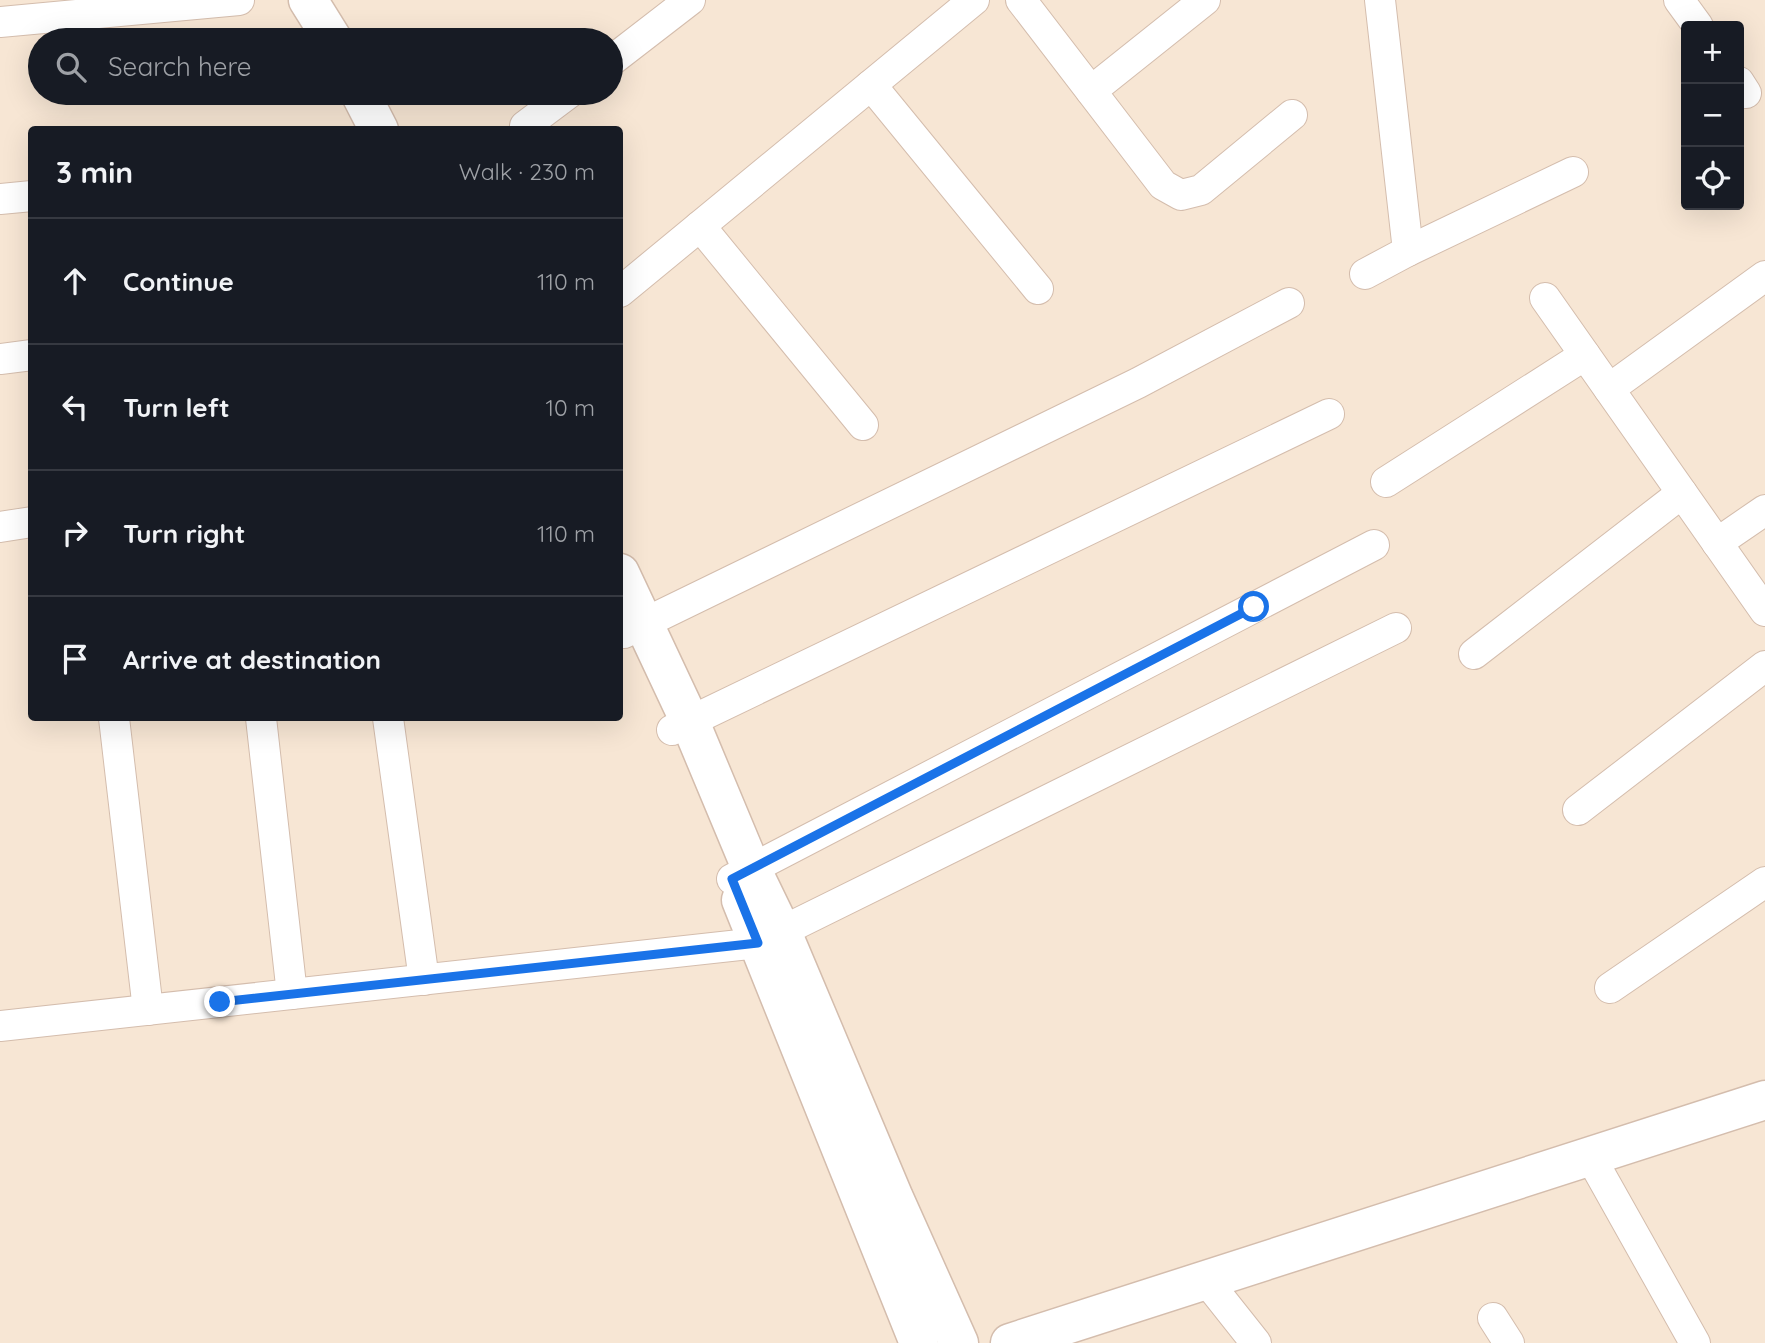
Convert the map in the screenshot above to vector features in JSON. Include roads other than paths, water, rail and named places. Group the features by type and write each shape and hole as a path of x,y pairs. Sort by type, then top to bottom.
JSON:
{"street":[{"path":"0,22 239,0"},
{"path":"307,0 325,28"},
{"path":"333,0 349,28"},
{"path":"623,52 690,0"},
{"path":"623,290 974,0"},
{"path":"1021,0 1163,185 1181,195 1200,190 1292,115"},
{"path":"1091,91 1205,0"},
{"path":"1380,0 1408,251"},
{"path":"1679,0 1694,21"},
{"path":"871,85 1038,289"},
{"path":"366,105 377,126"},
{"path":"387,105 396,126"},
{"path":"525,126 553,105"},
{"path":"1365,274 1573,172"},
{"path":"0,199 28,196"},
{"path":"700,226 863,425"},
{"path":"1609,389 1765,276"},
{"path":"1545,298 1765,611"},
{"path":"629,626 1138,383 1289,303"},
{"path":"1387,482 1585,355"},
{"path":"0,359 28,356"},
{"path":"681,726 1329,414"},
{"path":"1475,654 1682,493"},
{"path":"1717,542 1765,510"},
{"path":"0,527 28,523"},
{"path":"742,874 1374,545"},
{"path":"623,591 629,626 681,726 880,1205 941,1341 996,1343"},
{"path":"0,1026 424,980 770,938 1396,628"},
{"path":"1578,810 1765,666"},
{"path":"114,721 148,1010"},
{"path":"261,721 292,994"},
{"path":"388,721 424,980"},
{"path":"1610,988 1765,882"},
{"path":"1010,1343 1765,1100"},
{"path":"1591,1156 1696,1343"},
{"path":"1206,1280 1256,1343"},
{"path":"1493,1318 1509,1343"}]}
